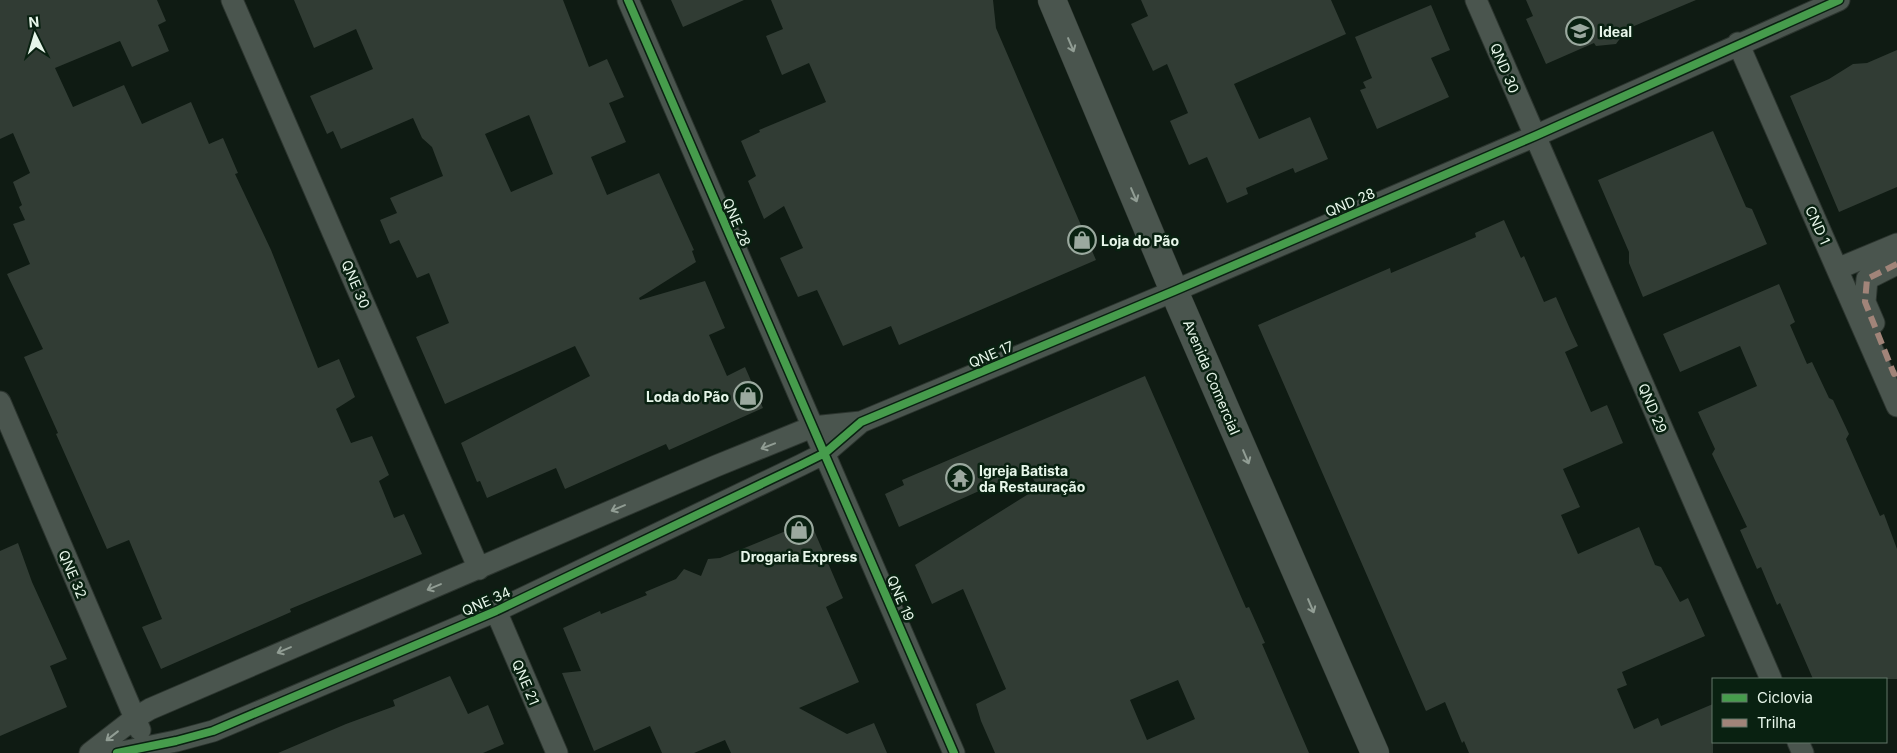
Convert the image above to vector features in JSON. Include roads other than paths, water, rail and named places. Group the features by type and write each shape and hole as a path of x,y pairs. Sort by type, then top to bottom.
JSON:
{"main road":[{"name":"Avenida Comercial","path":"1052,0 1174,291 1375,753"}],"street":[{"name":"QNE 30","path":"232,0 479,569"},
{"name":"QNE 28","path":"628,0 825,453"},
{"name":"QND 30","path":"1476,0 1535,136"},
{"name":"QND 28","path":"1174,291 1535,136 1738,43 1839,0"},
{"name":"CND 1","path":"1738,43 1897,406"},
{"name":"QND 29","path":"1535,136 1771,678"},
{"path":"1837,269 1897,244"},
{"path":"1897,264 1867,279 1865,302 1894,374 1897,373"},
{"name":"QNE 17","path":"825,453 861,422 1174,291"},
{"name":"QNE 32","path":"0,402 148,750"},
{"name":"QNE 17","path":"812,426 861,422"},
{"path":"90,753 135,718 150,709 278,652 479,569 812,426"},
{"name":"QNE 34","path":"117,753 148,750 212,730 496,612 825,453"},
{"name":"QNE 19","path":"825,453 954,753"},
{"name":"QNE 21","path":"496,612 557,753"}],"place":[{"name":"Ideal","path":"1580,31"},
{"name":"Loja do Pão","path":"1082,240"},
{"name":"Loda do Pão","path":"748,396"},
{"name":"Igreja Batista da Restauração","path":"960,478"},
{"name":"Drogaria Express","path":"799,530"}]}
